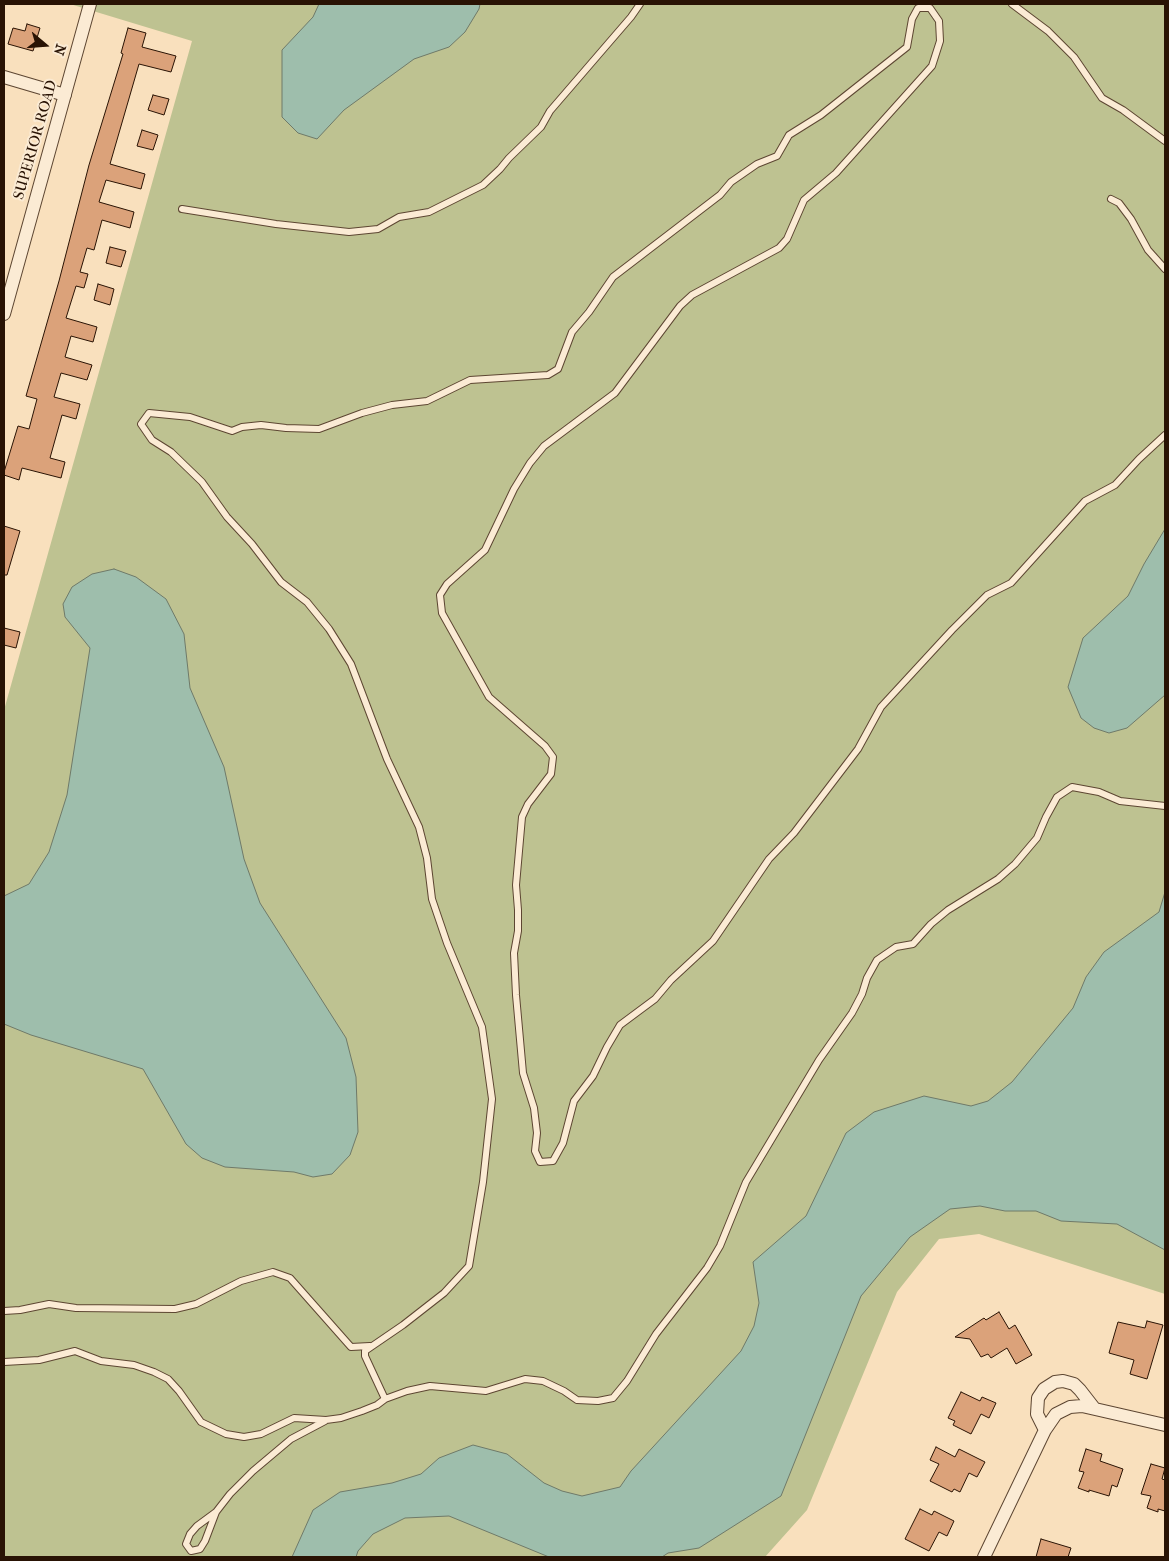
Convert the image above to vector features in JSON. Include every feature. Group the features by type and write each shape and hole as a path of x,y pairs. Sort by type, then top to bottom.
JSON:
{"street":[{"name":"SUPERIOR ROAD","path":"4,314 90,4"},
{"path":"4,77 65,95"},
{"path":"1045,1430 1037,1414 1038,1398 1044,1389 1056,1382 1063,1381 1074,1384 1094,1408"},
{"path":"984,1557 1045,1430 1056,1414 1076,1406 1094,1408 1165,1425"}],"lane":[{"path":"182,209 268,223 349,232 378,229 399,217 429,212 483,186 541,127 550,111 640,4"},
{"path":"1012,4 1048,31 1074,57 1102,98 1123,110 1165,141"},
{"path":"385,1399 364,1351 403,1325 444,1293 469,1266 483,1182 492,1099 482,1027 447,943 432,899 427,858 419,827 386,760 351,664 323,622 306,602 281,582 252,544 227,517 202,482 171,452 152,440 141,424 149,413 190,417 232,431 242,427 261,425 319,430 362,412 392,405 427,401 470,380 548,374 558,370 572,332 589,312 613,277 720,195 731,182 757,164 777,156 789,135 821,115 907,47 912,19 918,8 930,8 939,21 940,41 932,66 836,173 804,200 787,239 779,248 692,295 680,306 615,393 544,446 530,463 514,489 485,550 446,584 440,595 442,613 489,697 545,746 553,757 551,774 528,804 522,818 516,885 518,931 514,953 516,995 523,1073 534,1108 537,1133 535,1151 540,1162 553,1161 563,1143 574,1101 594,1076 607,1047 620,1025 655,999 671,980 713,941 768,859 794,833 858,749 881,707 987,595 1011,583 1085,501 1115,485 1165,435"},
{"path":"1111,198 1119,203 1131,219 1148,250 1165,268"},
{"path":"4,1362 39,1360 75,1351 101,1361 134,1365 168,1379 180,1391 201,1422 226,1434 244,1437 261,1434 294,1418 326,1420 341,1418 377,1405 385,1399 407,1391 430,1386 486,1391 525,1379 543,1381 564,1391 576,1400 598,1401 614,1398 627,1381 656,1334 707,1268 720,1246 746,1182 819,1060 852,1013 877,960 896,947 913,944 931,924 948,910 998,878 1014,864 1037,838 1057,797 1072,787 1099,792 1120,801 1165,806"},
{"path":"4,1311 49,1304 76,1308 175,1309 196,1304 241,1281 273,1272 290,1278 351,1347 372,1346"},
{"path":"216,1512 200,1549 191,1551 186,1544 190,1534 197,1526 216,1512 236,1488 291,1438 326,1420"}],"green space":[{"path":"70,4 1165,4 1165,1294 979,1234 939,1239 897,1292 807,1510 765,1557 4,1557 4,710 192,41"}],"shaded area":[{"path":"319,4 480,4 465,32 449,47 414,59 344,110 317,139 298,133 282,117 282,50 313,17"},
{"path":"1165,529 1165,695 1127,728 1109,733 1094,728 1081,718 1068,687 1083,638 1128,596"},
{"path":"114,569 136,577 166,599 184,634 190,688 224,767 244,859 260,903 346,1038 356,1077 358,1132 350,1155 332,1174 313,1177 294,1172 225,1167 202,1158 186,1144 143,1069 31,1035 4,1024 4,896 29,884 49,852 67,795 90,648 65,617 63,604 72,587 92,574"},
{"path":"1165,892 1165,1250 1117,1224 1061,1221 1036,1211 1005,1211 980,1206 950,1209 910,1237 861,1296 781,1496 699,1548 668,1553 662,1557 549,1557 449,1516 405,1518 373,1534 358,1551 356,1557 292,1557 313,1510 340,1492 392,1483 421,1474 439,1458 473,1445 507,1454 544,1483 562,1491 582,1496 620,1487 631,1471 741,1351 754,1326 759,1303 753,1262 806,1216 846,1133 874,1112 924,1096 971,1106 988,1101 1012,1082 1073,1008 1086,977 1104,952 1159,912"}],"building":[{"path":"27,24 40,28 33,51 8,44 13,28 25,31"},
{"path":"128,28 146,33 142,47 176,56 171,72 139,64 110,164 145,174 141,189 106,180 99,202 134,212 130,228 102,220 94,250 87,248 80,272 88,274 84,288 76,286 66,318 97,327 93,342 71,336 65,357 92,365 87,380 61,373 54,397 80,404 76,419 62,415 50,458 65,462 61,478 22,468 19,480 4,475 4,472 18,426 29,429 37,399 26,396 59,281 89,165 123,54 121,53"},
{"path":"153,95 169,99 164,115 148,110"},
{"path":"142,130 158,135 153,150 137,146"},
{"path":"110,247 126,251 121,267 106,263"},
{"path":"98,284 114,289 110,305 94,300"},
{"path":"4,526 20,531 7,575 4,575"},
{"path":"4,628 20,632 16,648 4,645"},
{"path":"999,1312 1009,1329 1015,1325 1032,1355 1016,1364 1007,1348 991,1358 988,1354 981,1357 970,1339 955,1337 984,1318 986,1320"},
{"path":"1147,1321 1163,1325 1147,1379 1130,1374 1134,1360 1109,1353 1118,1322 1145,1328"},
{"path":"961,1392 980,1401 982,1397 996,1403 989,1418 981,1414 971,1434 953,1425 955,1421 948,1418"},
{"path":"936,1447 955,1457 959,1449 985,1462 977,1477 969,1473 960,1492 954,1489 952,1492 930,1481 939,1464 930,1460"},
{"path":"1086,1449 1102,1454 1100,1461 1123,1469 1117,1487 1112,1485 1109,1496 1078,1488 1084,1472 1079,1471"},
{"path":"1151,1464 1165,1468 1162,1479 1165,1480 1165,1511 1158,1509 1158,1512 1147,1508 1151,1496 1141,1494"},
{"path":"920,1509 932,1515 934,1511 954,1521 947,1536 939,1532 929,1551 905,1539"},
{"path":"1041,1539 1071,1548 1068,1557 1036,1557"}]}
